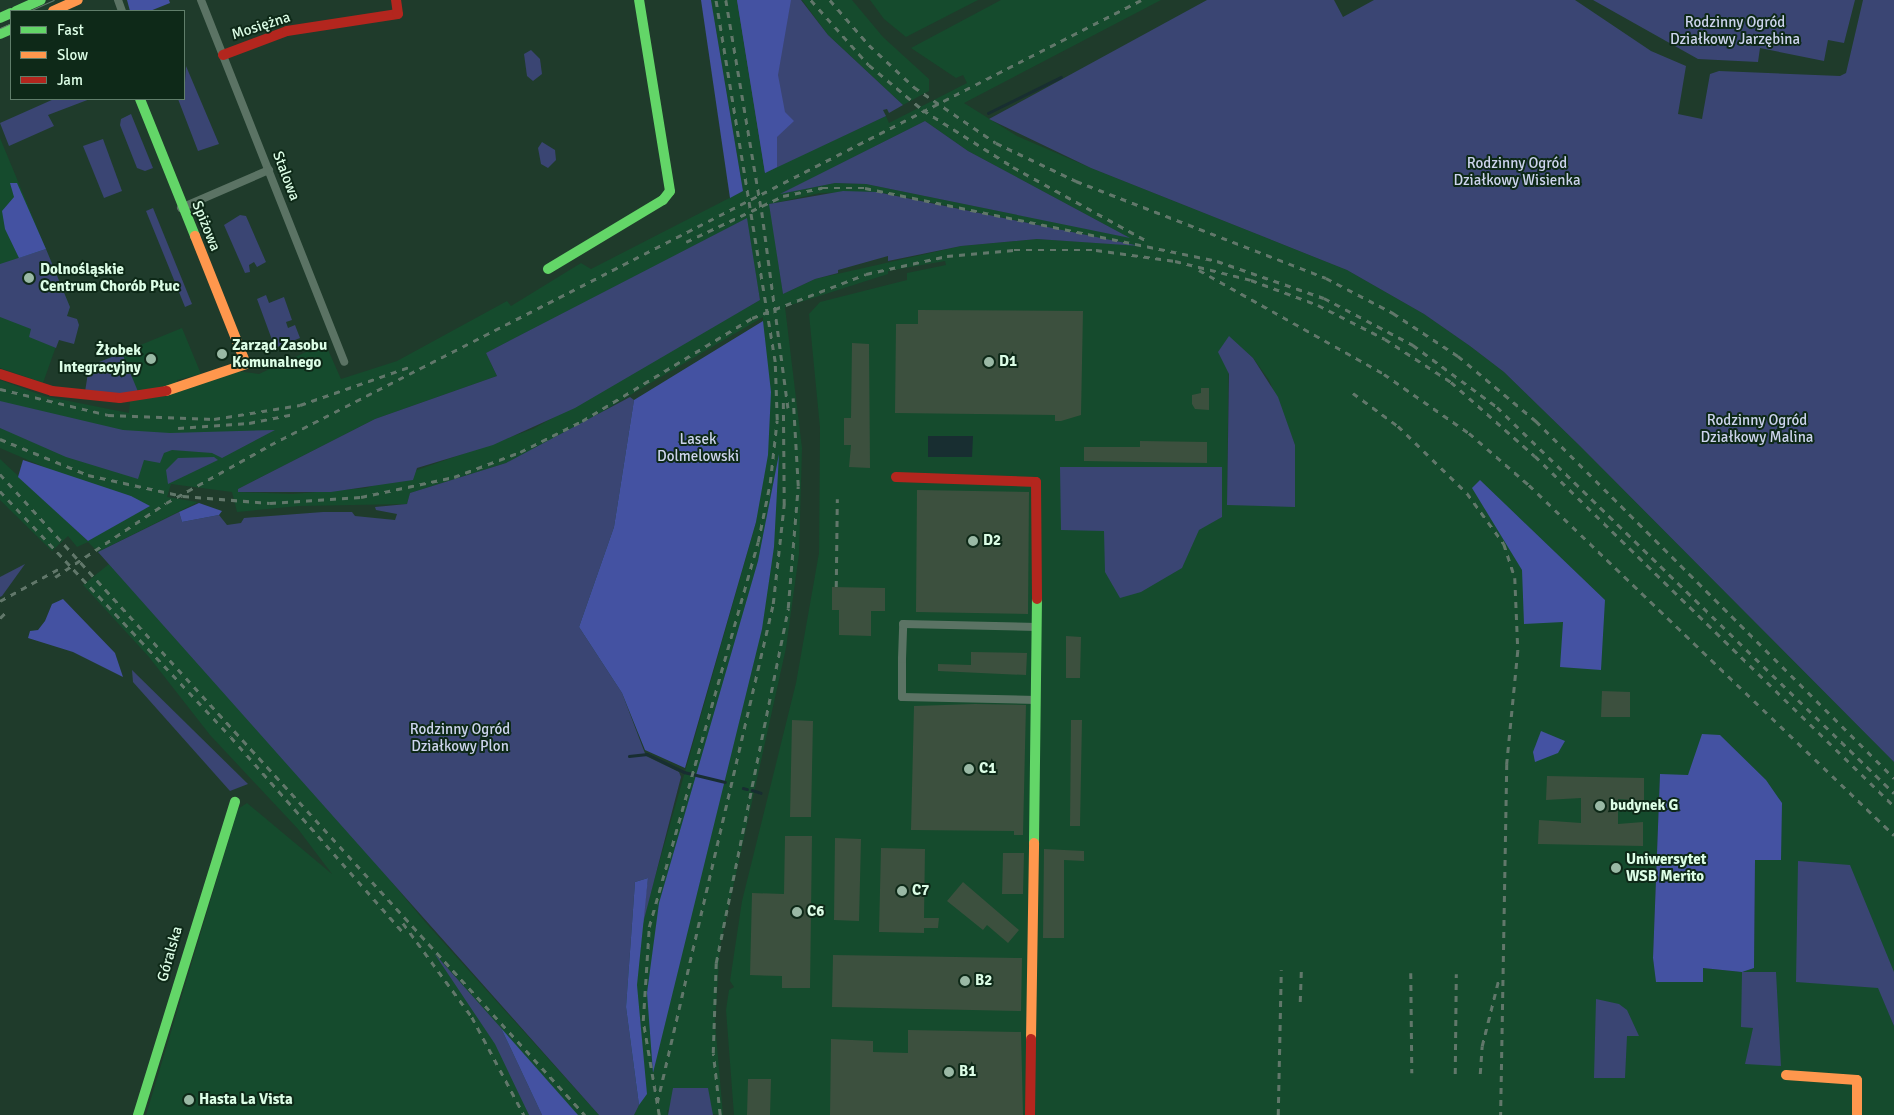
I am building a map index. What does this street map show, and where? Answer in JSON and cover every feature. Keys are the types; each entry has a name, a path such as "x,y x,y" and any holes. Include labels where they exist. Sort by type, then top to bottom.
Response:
{"street":[{"path":"18,10 41,0"},
{"path":"55,10 78,0"},
{"name":"Stalowa","path":"201,0 344,362"},
{"name":"Mosiężna","path":"223,55 286,31 398,14 396,0"},
{"path":"548,269 664,200 670,191 639,0"},
{"name":"Spiżowa","path":"0,374 52,390 120,398 160,393 246,364 181,208 174,181 140,100"},
{"path":"181,208 269,170"},
{"path":"896,477 1036,482 1040,494 1030,1115"},
{"path":"1036,700 902,697 902,659 903,624 1037,627"},
{"name":"Góralska","path":"138,1115 235,802"},
{"path":"1786,1075 1857,1080 1857,1115"}],"shaded area":[{"path":"711,0 737,0 765,172 886,116 889,123 967,83 963,75 956,78 911,48 1001,0 1161,0 964,103 1017,136 1091,168 1347,270 1424,314 1470,346 1504,372 1580,446 1894,762 1894,985 1879,988 1894,1026 1894,1115 734,1115 726,1010 729,990 734,987 730,981 742,901 796,683 819,553 820,428 809,314 820,302 907,280 907,273 946,265 945,261 888,271 888,274 785,307 802,448 799,554 786,648 720,946 715,1023 723,1115 667,1110 668,1115 634,1115 639,1105 626,1007 628,972 756,522 763,317 554,440 506,463 410,493 407,504 299,506 237,512 232,492 171,484 167,497 198,502 98,552 88,542 77,547 68,536 52,551 0,500 0,459 88,541 131,496 65,476 0,448 0,380 44,396 129,413 130,400 237,371 259,374 325,343 341,379 397,361 507,301 511,306 581,263 591,269 743,191","holes":["925,121 968,151 1128,237 866,184 835,183 783,193","877,192 1133,245 1037,239 961,246 815,279 783,294 770,204 820,193","746,219 760,300 533,429 366,488 292,494 238,492 238,489 375,419 497,376 486,353","1229,337 1253,358 1269,380 1295,445 1227,504","1660,775 1781,860 1755,860 1754,968 1742,972 1703,968 1703,982 1656,981 1653,958"]},
{"path":"802,0 852,0 883,37 929,79 929,91 903,105 828,35"},
{"path":"870,0 978,0 906,37 884,19"},
{"name":"Dolnośląskie Centrum Chorób Płuc","path":"0,138 70,307 43,383 0,368"},
{"name":"Żłobek Integracyjny","path":"182,328 201,374 177,380 177,385 139,394 89,366"},
{"path":"928,436 973,436 972,457 928,457"},
{"path":"109,564 331,810 427,924 599,1115 573,1115 499,1034 529,1115 146,1115 238,809 247,803 332,874 298,829 210,735 149,657 83,585"}],"green space":[{"path":"127,0 169,0 170,3 152,10 130,10"},
{"path":"701,0 711,0 743,191 730,198"},
{"path":"737,0 801,0 828,35 903,105 889,113 887,109 883,110 886,116 765,173"},
{"path":"737,0 791,0 778,75 785,112 794,121 777,137 777,167 765,173"},
{"name":"Rodzinny Ogród Działkowy Wisienka","path":"1207,0 1334,0 1343,17 1374,0 1575,0 1651,51 1686,66 1678,114 1702,119 1710,74 1719,71 1840,76 1846,73 1863,0 1894,0 1894,762 1580,446 1504,372 1470,346 1424,314 1347,270 1091,168 989,119"},
{"name":"Rodzinny Ogród Działkowy Jarzębina","path":"1593,0 1855,0 1844,43 1828,40 1824,61 1760,48 1758,62 1698,59"},
{"path":"531,50 540,59 542,74 533,81 527,76 524,54"},
{"path":"186,66 219,144 198,151 178,100 185,100"},
{"path":"52,100 87,100 48,115 54,126 9,146 0,123"},
{"path":"131,114 153,168 145,171 137,168 120,125 121,119"},
{"path":"925,121 968,151 1130,238 866,184 835,183 780,194"},
{"path":"103,139 122,191 104,198 83,146"},
{"path":"542,142 555,150 556,160 548,168 541,164 538,148"},
{"path":"10,183 17,183 46,249 19,258 5,229 2,211 14,197"},
{"path":"843,191 877,192 1140,246 1037,239 961,246 888,261 888,256 838,270 838,273 815,279 783,294 769,204"},
{"path":"153,208 192,304 185,307 146,211"},
{"path":"240,215 246,216 266,262 257,267 254,262 249,265 250,272 245,273 224,225"},
{"path":"747,218 760,300 575,408 493,445 417,468 413,480 331,492 238,492 238,489 375,419 497,376 486,353"},
{"path":"46,249 70,307 67,316 77,319 79,325 74,344 59,340 56,348 29,337 31,329 0,317 0,264"},
{"path":"266,295 269,303 284,297 292,320 286,322 288,328 295,325 300,338 275,348 257,299"},
{"name":"Lasek Dolmelowski","path":"763,321 771,392 768,455 756,522 685,768 645,750 622,693 579,627 614,527 634,400"},
{"path":"1229,336 1253,358 1278,397 1295,445 1295,507 1227,505 1229,374 1218,352"},
{"path":"122,353 139,394 85,392 89,366"},
{"name":"Rodzinny Ogród Działkowy Plon","path":"630,397 634,400 614,527 579,627 622,693 646,756 679,772 681,777 641,931 648,878 635,882 626,1007 639,1105 634,1115 599,1115 98,552 179,512 182,522 219,515 227,525 241,523 244,518 323,512 352,512 355,516 395,520 397,514 376,510 375,507 407,504 410,493 506,463"},
{"path":"0,401 123,430 170,433 275,430 222,458 212,453 172,450 164,453 160,463 144,460 138,479 66,457 0,428"},
{"path":"779,454 774,547 762,629 653,1073 647,993 659,903 758,561"},
{"path":"214,457 218,460 168,484 166,470 178,458"},
{"path":"23,460 131,496 150,506 88,541 18,477"},
{"path":"1060,467 1222,467 1222,517 1199,530 1182,568 1141,592 1120,598 1105,572 1104,531 1061,530"},
{"path":"1480,480 1605,600 1601,670 1560,667 1563,622 1524,624 1522,570 1472,488"},
{"path":"199,503 222,511 219,515 182,522 179,512"},
{"path":"25,564 2,596 0,597 0,577"},
{"path":"63,599 115,653 123,677 73,652 28,638 30,631 38,630 45,621 52,604"},
{"path":"132,670 248,784 230,791 133,682"},
{"path":"1541,731 1565,741 1558,753 1535,762 1533,752"},
{"path":"1702,734 1720,735 1766,780 1782,803 1781,860 1755,860 1754,968 1742,972 1703,968 1703,982 1656,982 1653,958 1660,774 1688,775"},
{"path":"1798,861 1850,865 1894,972 1894,1026 1878,988 1796,982"},
{"path":"648,878 637,985 647,1094 639,1105 626,1007 635,882"},
{"path":"434,953 501,1028 542,1115 529,1115 495,1044"},
{"path":"1742,972 1776,972 1781,1066 1745,1064 1753,1028 1741,1027"},
{"path":"1596,999 1619,1004 1627,1010 1639,1036 1627,1036 1625,1078 1594,1078"},
{"path":"501,1028 578,1115 542,1115"},
{"path":"673,1088 708,1088 713,1115 668,1115"}],"building":[{"name":"D1","path":"918,310 1083,311 1081,415 1055,421 1055,415 895,413 896,324 918,324"},
{"path":"852,343 869,344 870,468 849,467 851,445 844,445 844,418 851,418"},
{"path":"1201,388 1209,388 1209,410 1195,409 1192,404 1192,395 1201,393"},
{"path":"1140,441 1207,442 1207,463 1084,461 1084,447 1140,447"},
{"name":"D2","path":"917,490 1029,492 1028,614 916,612"},
{"path":"832,587 885,588 885,611 871,611 871,636 839,635 839,610 832,610"},
{"path":"1066,636 1081,637 1080,678 1066,678"},
{"path":"971,652 1027,653 1026,675 938,671 938,664 971,665"},
{"path":"1602,691 1630,692 1630,717 1601,717"},
{"name":"C1","path":"1026,705 1023,835 1014,835 1014,831 911,830 914,706"},
{"path":"792,720 813,721 811,817 790,817"},
{"path":"1071,720 1082,720 1080,826 1070,826"},
{"name":"budynek G","path":"1547,776 1644,778 1644,801 1618,799 1618,824 1643,822 1643,846 1538,844 1539,820 1581,823 1581,798 1546,800"},
{"name":"C6","path":"785,836 812,836 810,988 782,988 782,976 750,975 752,893 784,894"},
{"path":"835,838 861,839 859,921 834,920"},
{"name":"C7","path":"881,848 925,849 924,918 939,918 938,928 924,928 924,933 879,932"},
{"path":"1044,849 1084,851 1084,861 1064,860 1064,938 1043,938"},
{"path":"1003,853 1024,853 1023,894 1002,894"},
{"path":"963,882 1019,930 1008,943 987,925 983,930 947,901"},
{"path":"833,955 1022,958 1021,1011 832,1007"},
{"name":"B1","path":"908,1030 1021,1032 1023,1115 830,1115 831,1039 873,1041 873,1052 908,1053"},
{"path":"748,1079 771,1079 770,1115 747,1115"}],"waterway":[{"path":"988,113 1061,77"},
{"path":"629,756 647,754 684,772 725,782"},
{"path":"743,788 747,789"},
{"path":"752,790 761,793"}],"tram line":[{"path":"31,10 54,0"},
{"path":"0,28 10,23"}],"railway":[{"path":"659,1115 643,1021 649,927 758,542 770,483 777,420 775,362 716,0"},
{"path":"726,0 762,212 788,408"},
{"path":"811,0 869,65 923,110 1013,167 1149,242"},
{"path":"830,0 869,45 914,87 996,143 1076,181 1326,278 1393,313 1458,356 1536,421 1894,778"},
{"path":"55,577 166,503 270,445 1141,0"},
{"path":"686,242 783,196 822,188 865,188 1217,261 1324,298 1413,345 1497,407 1894,793"},
{"path":"0,439 88,475 183,496 270,503 361,497 454,477 520,452 582,421 752,318 866,274 947,256 1014,250 1096,250 1175,261 1251,280 1318,305 1385,339 1451,382 1535,456 1894,806"},
{"path":"1199,270 1384,374 1469,433 1529,485 1894,835"},
{"path":"0,389 108,415 214,419 300,405 409,367"},
{"path":"1353,393 1398,426 1467,493 1504,544 1515,578 1518,651 1507,764 1501,1115"},
{"path":"720,1115 713,1053 716,963 788,608 798,486 793,398"},
{"path":"657,1103 773,604 784,505 783,400"},
{"path":"178,428 249,423 294,414"},
{"path":"0,474 585,1115"},
{"path":"0,491 231,737 404,933"},
{"path":"836,587 837,499"},
{"path":"0,601 60,568"},
{"path":"0,618 7,611"},
{"path":"403,923 472,1017 524,1115"},
{"path":"1278,1115 1281,970"},
{"path":"1300,1002 1301,971"},
{"path":"1411,973 1412,1073"},
{"path":"1455,1074 1456,974"},
{"path":"1480,1074 1482,1046 1499,978"}],"traffic: fast":[{"path":"18,10 41,0"},
{"path":"548,269 663,200 670,191 639,0"},
{"path":"0,18 10,13"},
{"path":"0,34 10,29"},
{"path":"140,100 195,236"},
{"path":"1034,843 1037,599"},
{"path":"138,1115 235,802"}],"traffic: slow":[{"path":"55,10 78,0"},
{"path":"166,391 246,364 195,236"},
{"path":"1031,1039 1034,843"},
{"path":"1786,1075 1857,1080 1857,1115"}],"traffic: jam":[{"path":"223,55 287,31 398,14 396,0"},
{"path":"0,374 52,391 120,398 166,391"},
{"path":"896,477 1036,482 1037,599"},
{"path":"1030,1115 1031,1039"}],"place":[{"name":"Dolnośląskie Centrum Chorób Płuc","path":"29,278"},
{"name":"Zarząd Zasobu Komunalnego","path":"222,354"},
{"name":"Żłobek Integracyjny","path":"151,359"},
{"name":"D1","path":"989,362"},
{"name":"D2","path":"973,541"},
{"name":"C1","path":"969,769"},
{"name":"budynek G","path":"1600,806"},
{"name":"Uniwersytet WSB Merito","path":"1616,868"},
{"name":"C7","path":"902,891"},
{"name":"C6","path":"797,912"},
{"name":"B2","path":"965,981"},
{"name":"B1","path":"949,1072"},
{"name":"Hasta La Vista","path":"189,1100"}],"park label":[{"name":"Rodzinny Ogród Działkowy Malina","path":"1757,428"}]}
